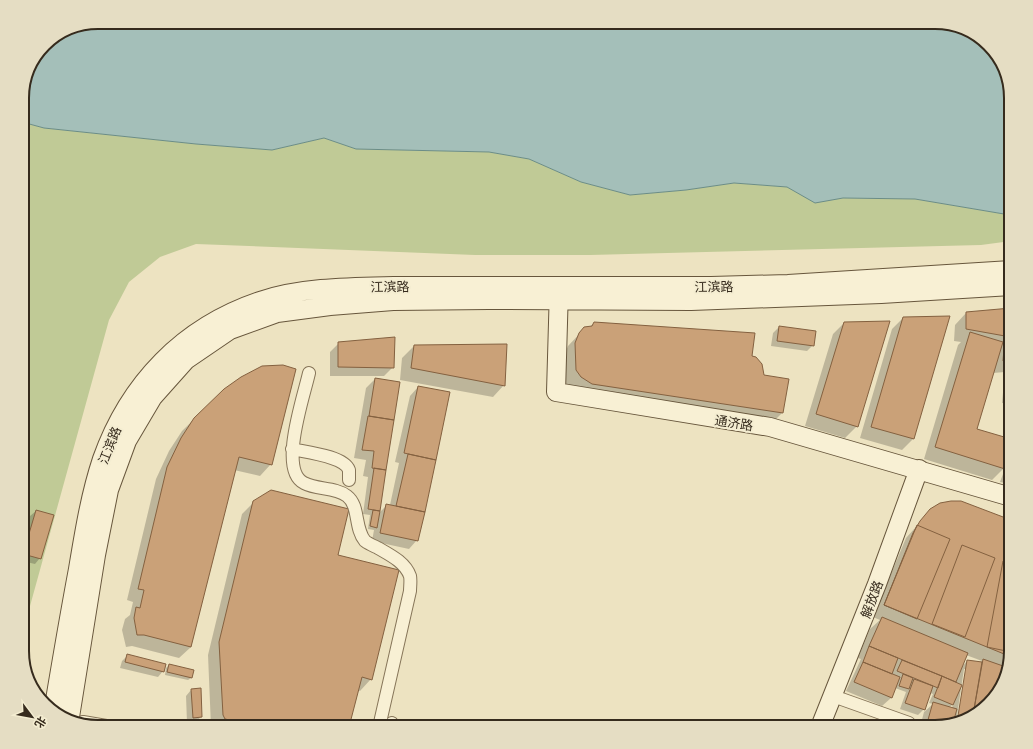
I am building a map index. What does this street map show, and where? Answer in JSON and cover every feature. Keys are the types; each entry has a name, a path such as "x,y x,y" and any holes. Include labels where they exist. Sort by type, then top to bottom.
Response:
{"main road":[{"name":"江滨路","path":"71,714 96,555 109,490 127,441 153,397 186,360 230,330 277,313 330,306 393,301 711,286 788,284 1004,270"},
{"name":"江滨路","path":"54,705 94,485 112,433 127,405 144,380 168,354 206,326 234,310 261,300 303,291 394,286 559,293 691,301 881,294 1004,286"},
{"name":"通济路","path":"559,293 556,392 770,427 1004,495"},
{"name":"解放路","path":"823,720 877,584 919,469"}],"street":[{"path":"310,373 292,444 292,465 297,478 304,483 333,490 347,496 354,506 358,528 366,542 396,559 402,564 410,576 410,591 381,720"},
{"path":"292,449 330,457 343,463 349,470 349,480"},
{"path":"833,696 898,720"}],"green space":[{"path":"29,124 44,128 196,144 272,150 324,138 356,149 489,152 529,159 581,182 630,195 686,190 734,183 787,187 815,202 843,198 915,199 1004,214 1004,242 981,245 590,255 475,255 196,244 160,257 129,282 109,320 29,610"}],"water":[{"path":"85,30 948,30 969,38 984,49 997,68 1003,85 1004,214 915,199 843,198 815,203 787,187 734,183 686,190 630,195 581,182 529,159 489,152 356,149 324,138 272,150 196,144 44,128 29,124 29,94 31,80 36,68 43,56 53,46 64,38"}],"building":[{"path":"1004,309 1004,336 966,329 966,312"},
{"path":"950,316 914,439 871,427 903,317"},
{"path":"890,321 858,427 816,414 844,322"},
{"path":"594,322 755,333 752,356 756,357 762,364 764,375 789,379 783,413 592,384 581,377 576,370 575,343 579,333 584,327 592,326"},
{"path":"779,326 816,331 814,346 777,341"},
{"path":"970,332 1003,342 977,429 1004,437 1004,469 935,447"},
{"path":"395,337 394,368 338,367 338,342"},
{"path":"507,344 505,386 411,368 414,345"},
{"path":"283,365 296,369 272,465 239,457 191,647 144,635 137,635 134,618 136,607 140,608 144,590 138,589 167,467 181,438 194,418 224,389 241,377 262,366"},
{"path":"375,378 400,382 394,420 369,416"},
{"path":"418,386 450,392 436,460 404,453"},
{"path":"368,416 394,420 386,470 372,468 374,451 362,450"},
{"path":"408,454 436,460 425,512 396,506"},
{"path":"374,468 386,470 380,511 368,509"},
{"path":"271,490 349,509 338,555 399,570 372,680 362,677 351,720 229,720 225,719 223,715 219,642 253,501"},
{"path":"961,501 1004,517 1004,654 884,605 913,533 920,521 930,509 940,503"},
{"path":"386,504 425,512 418,541 380,533"},
{"path":"36,510 54,515 41,559 29,556 29,534"},
{"path":"373,510 380,511 377,528 370,526"},
{"path":"917,525 950,539 917,619 884,605"},
{"path":"962,545 995,558 965,637 932,624"},
{"path":"1003,561 1004,651 987,647"},
{"path":"882,617 968,653 956,682 869,646"},
{"path":"869,646 898,658 892,674 863,662"},
{"path":"127,654 166,664 164,672 125,662"},
{"path":"983,659 1002,666 997,681 990,693 974,708"},
{"path":"902,660 942,676 938,688 897,671"},
{"path":"967,660 982,662 974,708 958,716"},
{"path":"863,662 900,677 892,698 854,682"},
{"path":"169,664 194,670 192,678 167,672"},
{"path":"903,674 913,678 909,689 899,686"},
{"path":"942,676 962,685 953,705 934,697"},
{"path":"914,679 933,686 925,710 905,703"},
{"path":"201,688 202,717 193,718 191,689"},
{"path":"933,702 957,709 955,717 948,719 928,720"}]}
